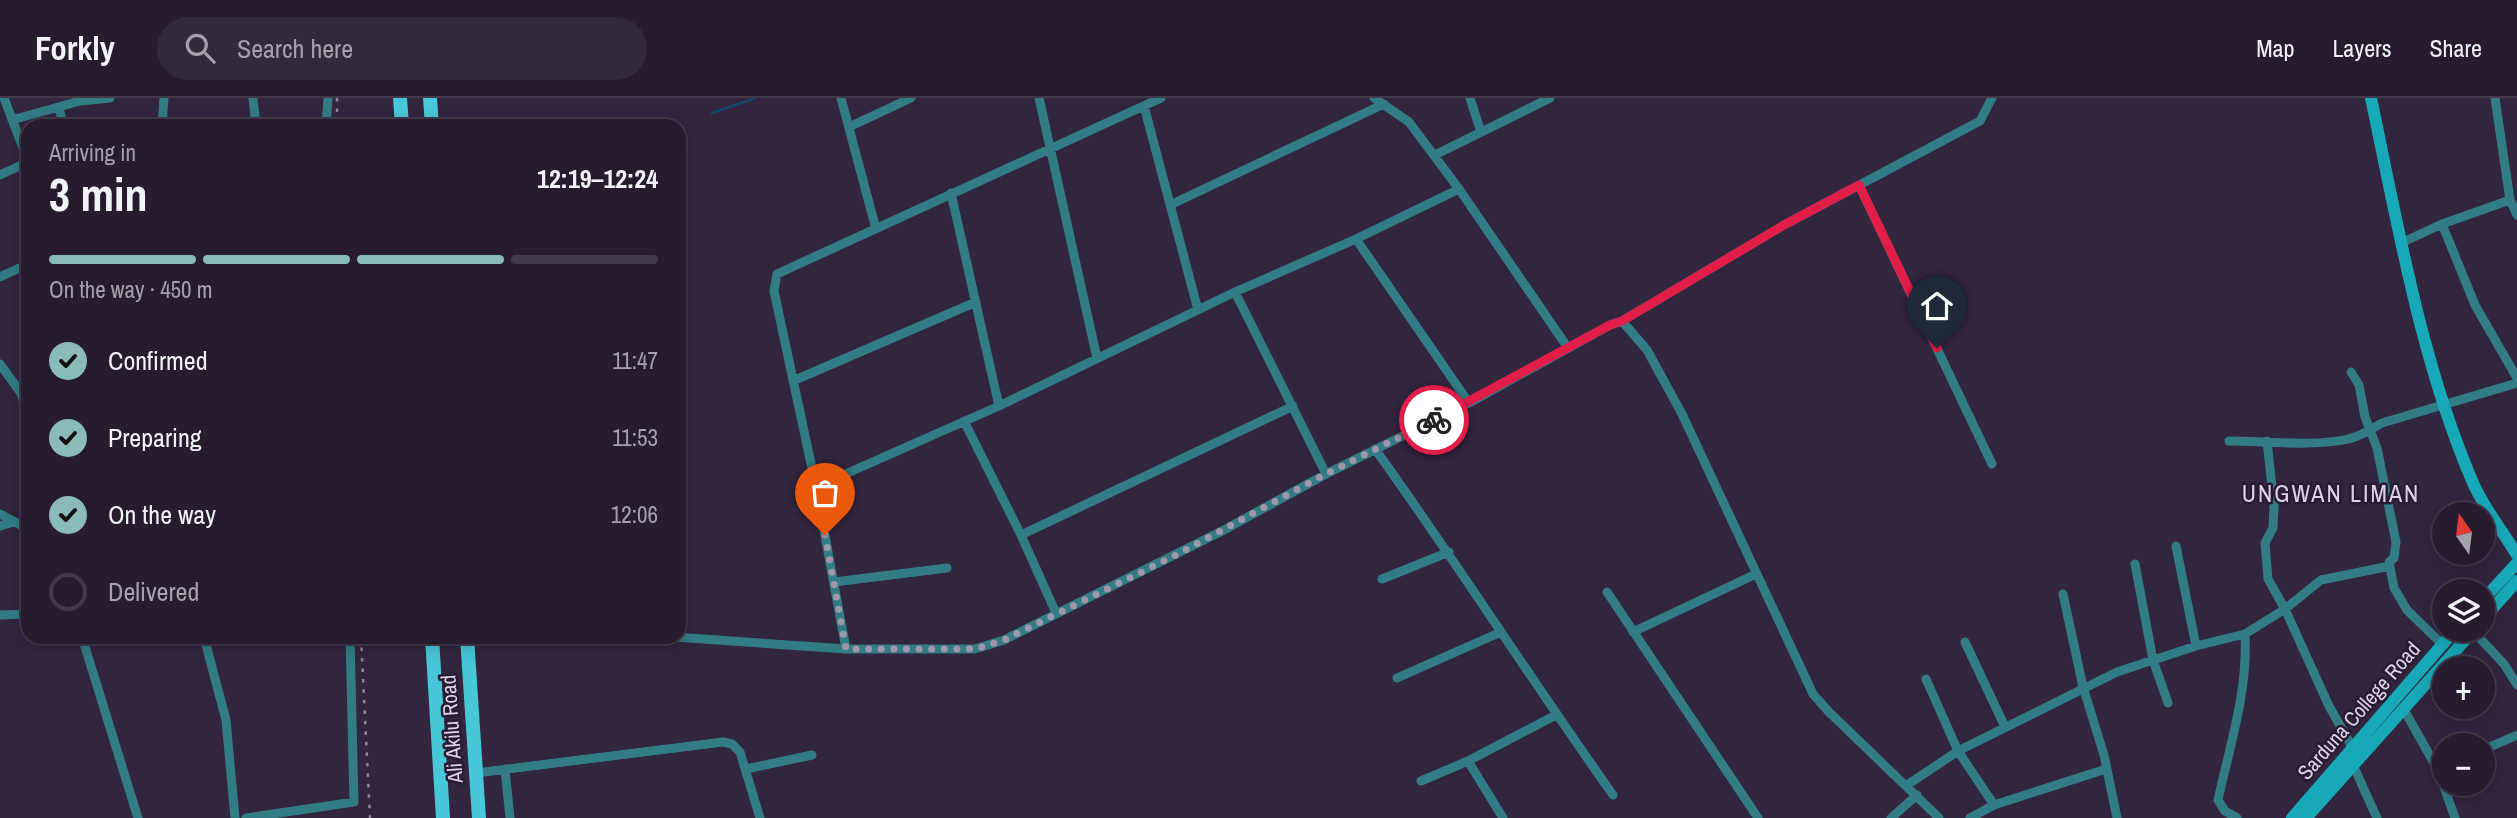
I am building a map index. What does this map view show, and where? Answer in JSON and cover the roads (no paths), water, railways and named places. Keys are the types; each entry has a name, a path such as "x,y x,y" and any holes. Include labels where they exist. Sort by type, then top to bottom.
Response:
{"main road":[{"path":"400,98 402,119"},
{"path":"430,98 432,119"},
{"name":"Ali Akilu Road","path":"432,644 443,818"},
{"name":"Ali Akilu Road","path":"467,644 479,818"}],"street":[{"path":"4,98 21,144"},
{"path":"12,120 80,101 110,98"},
{"path":"162,119 164,98"},
{"path":"253,98 255,119"},
{"path":"326,119 328,98"},
{"path":"841,98 876,229"},
{"path":"849,127 911,98"},
{"path":"1039,98 1097,358"},
{"path":"846,649 795,380 774,291 777,274 1161,98"},
{"path":"1374,98 1409,122 1435,155 1568,348"},
{"path":"1470,98 1481,132"},
{"path":"1435,155 1550,98"},
{"path":"686,638 846,649 975,649 1004,640 1174,556 1622,321 1784,225 1980,121 1992,98"},
{"path":"2371,98 2401,243 2443,405 2474,485 2517,555"},
{"path":"2495,98 2510,200 2517,215"},
{"path":"1170,205 1384,104"},
{"path":"1144,106 1198,310"},
{"path":"59,109 62,119"},
{"path":"0,175 21,165"},
{"path":"1859,185 1992,464"},
{"path":"816,487 999,406 1459,189"},
{"path":"951,193 999,406"},
{"path":"2401,243 2442,224 2510,200"},
{"path":"2442,224 2475,305 2517,378"},
{"path":"1356,239 1469,403"},
{"path":"0,277 21,267"},
{"path":"1236,292 1326,474"},
{"path":"795,380 976,302"},
{"path":"1622,321 1647,350 1682,414 1813,694 1939,818"},
{"path":"0,364 21,393"},
{"path":"2351,372 2359,386 2377,449 2396,542 2396,551 2389,562 2394,588 2407,610 2442,644"},
{"path":"2229,441 2347,440 2370,432 2382,423 2517,383"},
{"path":"1021,535 1293,406"},
{"path":"964,421 1021,535 1056,613"},
{"path":"2267,441 2274,506 2273,528 2265,543 2268,579 2329,706 2352,747"},
{"path":"1375,449 1449,552 1556,715 1613,795"},
{"path":"0,514 21,526"},
{"path":"0,526 14,522"},
{"path":"2176,546 2196,646"},
{"path":"1382,579 1449,552"},
{"path":"2495,587 2517,563"},
{"path":"2135,564 2153,660 2168,703"},
{"path":"1907,785 1958,751 2083,687 2153,660 2245,634 2285,610 2321,580 2390,566"},
{"path":"834,582 947,568"},
{"path":"1633,632 1756,574"},
{"path":"2495,606 2517,581"},
{"path":"1607,592 1758,818"},
{"path":"2063,594 2083,687 2117,818"},
{"path":"0,615 21,614"},
{"path":"1397,678 1501,632"},
{"path":"2238,818 2225,811 2218,800 2240,706 2246,662 2245,634"},
{"path":"1965,642 2006,727"},
{"name":"Sarduna College Road","path":"2292,818 2307,814 2462,642"},
{"path":"2484,642 2504,664 2517,685"},
{"path":"84,644 138,818"},
{"path":"206,644 226,720 236,818"},
{"path":"246,818 354,803 350,644"},
{"name":"Sarduna College Road","path":"2307,814 2352,747 2442,644"},
{"path":"1926,680 1958,751 1994,805"},
{"path":"2403,708 2432,755"},
{"path":"1421,781 1468,761 1556,715"},
{"path":"2495,745 2517,735"},
{"path":"476,773 723,741 733,744 740,752 760,818"},
{"path":"746,769 812,755"},
{"path":"1468,761 1503,818"},
{"path":"2353,765 2377,818"},
{"path":"505,769 510,818"},
{"path":"1970,818 1994,805 2106,769"},
{"path":"1891,818 1917,795"},
{"path":"2449,796 2455,818"}],"waterway":[{"path":"712,113 755,98"}],"railway":[{"path":"337,98 337,119"},
{"path":"361,644 370,818"}],"district":[{"name":"UNGWAN LIMAN","path":"2331,494"}]}
